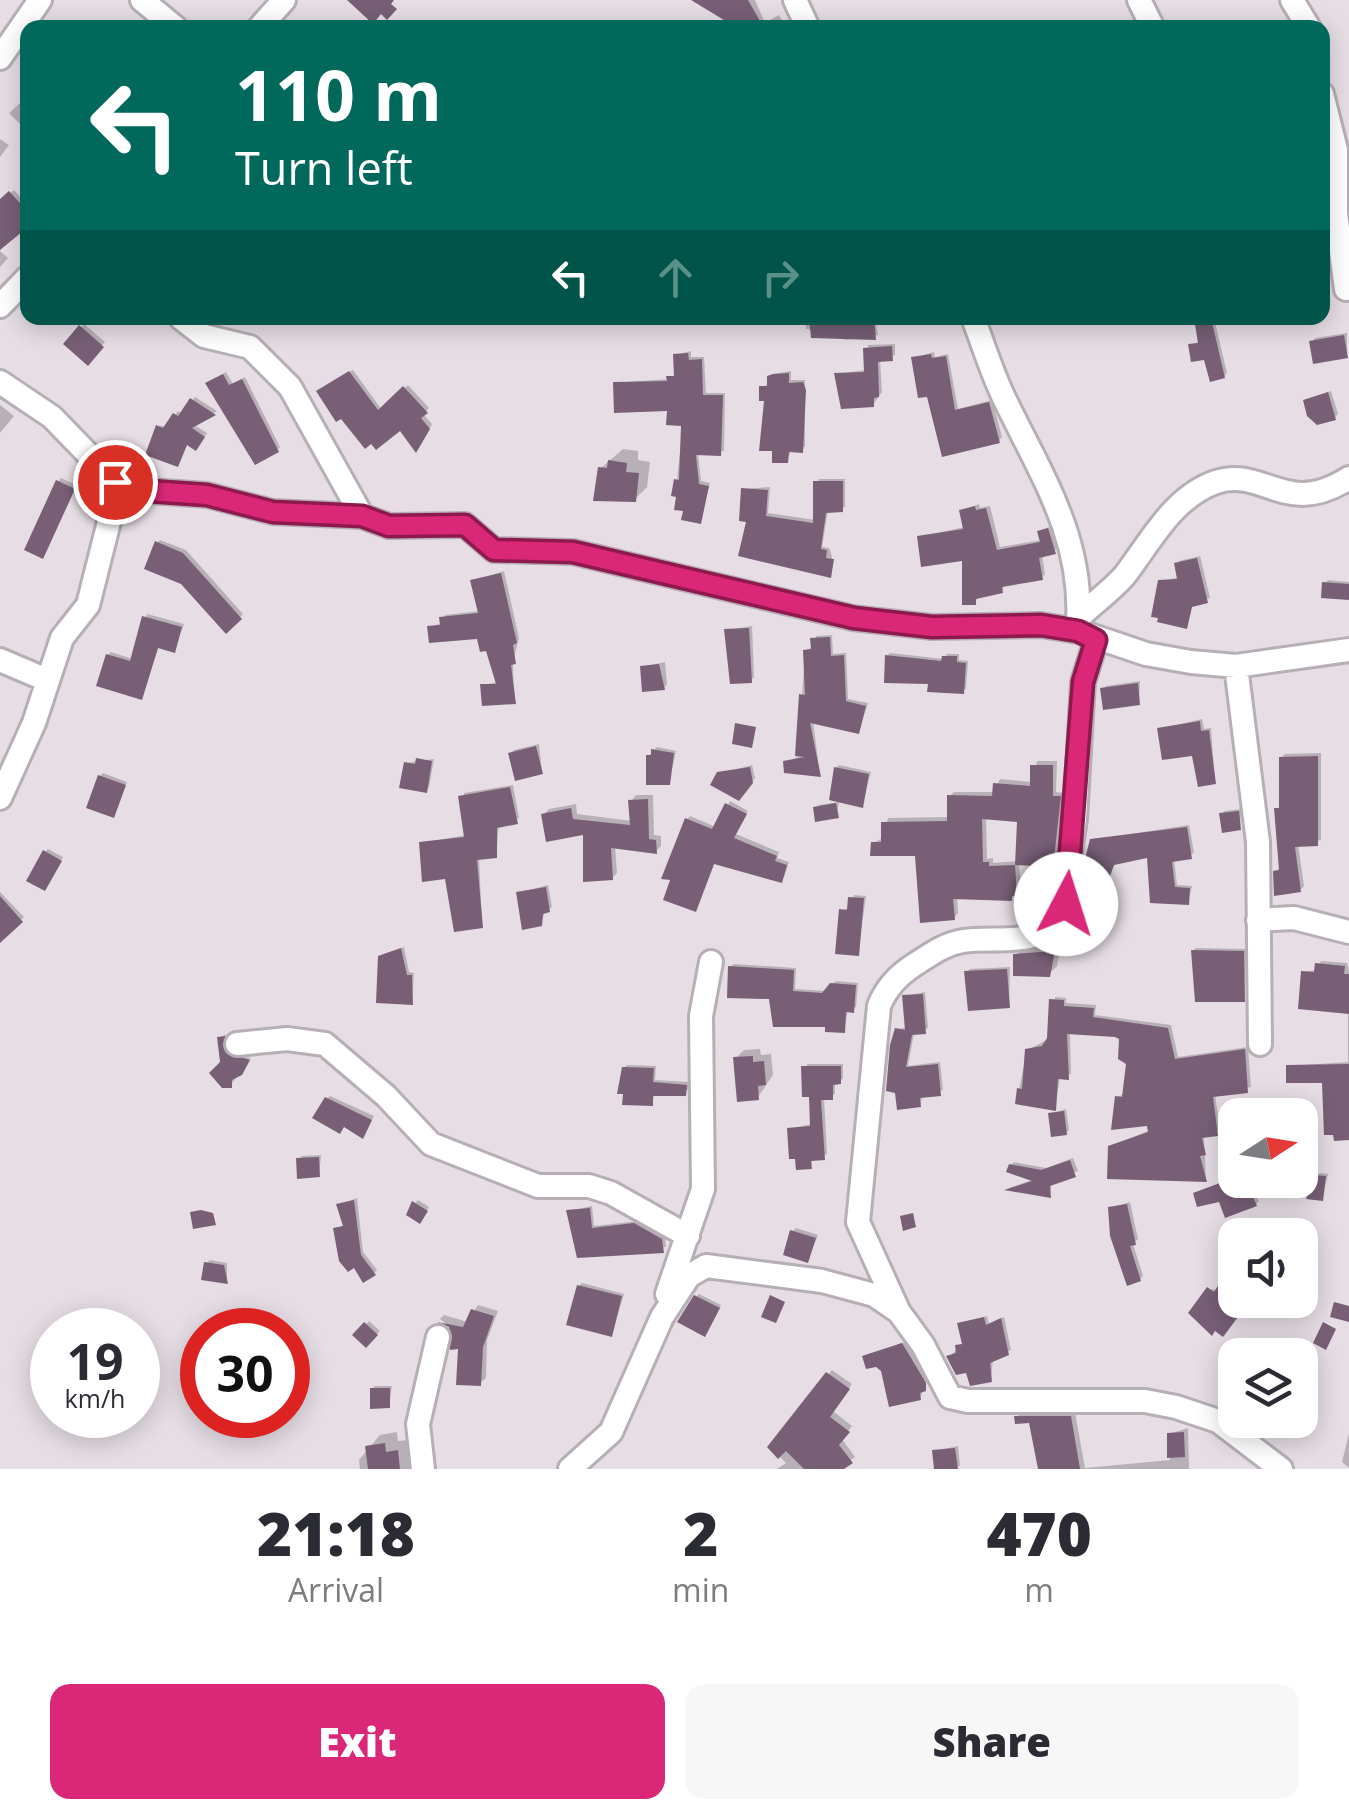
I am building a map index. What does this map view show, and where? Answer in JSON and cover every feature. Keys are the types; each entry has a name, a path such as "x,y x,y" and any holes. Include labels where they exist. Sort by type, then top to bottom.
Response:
{"street":[{"path":"142,0 166,20"},
{"path":"266,20 284,0"},
{"path":"0,58 20,29"},
{"path":"1330,126 1336,150 1336,214 1347,290"},
{"path":"0,306 20,285"},
{"path":"190,325 204,336 250,347 290,387 362,516"},
{"path":"976,325 1004,400 1060,509 1073,552 1084,629 1083,682 1066,904 1052,928 1028,938 963,941 940,948 884,990 879,1006 858,1222 899,1312 923,1345 950,1397 968,1401 1145,1400 1218,1421 1280,1469"},
{"path":"0,382 52,416 115,482 149,491 207,495 262,510 362,516 389,526 465,525 494,550 573,552 854,618 932,627 1041,625 1084,629 1146,654 1236,666 1349,650"},
{"path":"1084,629 1148,539 1194,491 1221,480 1235,480 1300,497 1317,495 1349,478"},
{"path":"0,798 34,723 62,638 88,604 116,498 115,482"},
{"path":"0,660 47,680"},
{"path":"1236,666 1258,842 1260,1044"},
{"path":"1258,920 1294,918 1349,932"},
{"path":"570,1469 611,1432 654,1331 703,1189 701,1016 712,962"},
{"path":"237,1044 286,1039 324,1044 386,1096 431,1144 538,1186 589,1186 611,1193 688,1236"},
{"path":"654,1331 689,1276 716,1264 861,1290 899,1312"},
{"path":"423,1469 418,1424 438,1337"}],"building":[{"path":"347,0 394,0 391,4 397,9 387,20 381,14 376,20 369,20"},
{"path":"691,0 748,0 759,20 724,20"},
{"path":"9,191 20,203 20,234 0,250 0,199"},
{"path":"79,325 104,347 88,366 63,344"},
{"path":"810,325 875,325 876,340 811,338"},
{"path":"1195,325 1213,325 1225,378 1210,382 1204,360 1191,362 1188,344 1198,343"},
{"path":"1344,335 1348,358 1313,364 1309,341"},
{"path":"892,346 893,361 878,362 879,397 874,398 874,407 841,409 834,373 864,372 863,348"},
{"path":"688,353 689,360 702,359 703,395 723,395 721,456 696,455 699,484 709,486 701,524 681,520 683,511 674,510 676,497 671,496 674,479 679,480 681,426 666,425 667,411 614,413 613,382 667,381 666,376 674,376 673,354"},
{"path":"931,354 932,358 946,356 955,410 989,402 1000,443 942,457 927,397 918,398 911,357"},
{"path":"349,371 378,410 403,386 428,413 421,418 430,429 416,453 400,431 376,450 371,444 365,449 341,419 336,422 316,391"},
{"path":"789,373 789,383 803,382 806,390 803,453 789,452 788,463 772,463 772,451 759,451 764,401 759,401 759,386 767,386 767,376"},
{"path":"223,374 229,385 242,379 279,452 255,465 205,383"},
{"path":"1328,392 1336,420 1317,425 1307,416 1303,400"},
{"path":"190,398 216,415 192,428 205,437 196,451 187,445 178,467 145,455 156,425 163,428 173,413 178,416"},
{"path":"608,460 627,463 626,472 639,473 636,502 593,501 598,467 607,468"},
{"path":"56,480 75,489 43,559 24,550"},
{"path":"813,481 843,481 843,512 826,513 821,549 827,550 826,558 834,559 831,578 738,556 746,522 739,521 741,488 768,490 766,516 813,523"},
{"path":"975,506 976,510 986,508 997,550 1040,542 1037,531 1048,528 1056,554 1039,558 1043,580 1002,587 1003,593 976,599 976,605 962,605 962,561 921,567 917,536 963,529 959,510"},
{"path":"155,541 183,553 242,619 226,634 181,584 144,569"},
{"path":"1197,558 1208,603 1192,607 1187,629 1157,622 1158,618 1151,617 1158,580 1177,579 1174,563"},
{"path":"501,573 517,643 513,645 516,664 511,665 516,704 482,706 480,684 496,684 486,651 480,652 477,639 429,643 427,626 440,625 439,617 478,613 470,580"},
{"path":"1322,582 1349,584 1349,600 1321,598"},
{"path":"142,616 182,627 175,653 158,648 142,700 96,686 106,654 130,661"},
{"path":"749,628 752,683 730,684 724,629"},
{"path":"830,637 831,656 844,655 846,701 866,706 859,734 810,723 821,777 784,773 783,761 805,757 795,756 799,694 805,695 803,650 811,649 810,638"},
{"path":"885,655 941,661 942,656 957,656 957,662 966,663 964,694 927,692 928,684 884,683"},
{"path":"659,664 665,690 642,692 640,666"},
{"path":"1138,683 1140,705 1103,710 1100,688"},
{"path":"1200,721 1201,731 1209,730 1216,784 1198,787 1192,756 1162,760 1157,728"},
{"path":"735,723 756,727 752,748 732,744"},
{"path":"536,746 543,774 515,781 508,753"},
{"path":"651,749 674,753 670,785 646,785 646,755 651,755"},
{"path":"1318,756 1318,846 1295,847 1301,892 1274,896 1273,871 1279,870 1274,808 1279,808 1279,757"},
{"path":"416,758 432,761 427,793 399,788 404,762 415,764"},
{"path":"1030,765 1053,765 1053,796 1061,796 1053,867 1015,865 1017,896 1012,896 1012,901 953,899 955,920 920,923 915,856 870,856 871,842 881,842 881,822 947,821 947,795 992,796 993,783 1030,786","holes":["982,819 1017,822 1015,865 989,866 989,862 983,862"]},
{"path":"750,767 753,783 739,801 710,785 717,772"},
{"path":"834,767 869,774 863,808 829,800"},
{"path":"98,775 126,785 114,818 86,808"},
{"path":"510,787 518,824 497,828 497,858 477,860 483,928 454,932 445,879 422,882 419,842 464,837 458,796"},
{"path":"648,799 649,839 656,840 657,854 611,848 613,880 583,882 583,835 546,842 541,814 571,808 573,819 630,825 628,800"},
{"path":"725,803 747,814 734,838 777,856 775,861 787,865 782,883 714,864 696,912 663,900 670,880 661,879 685,818 712,829"},
{"path":"836,803 839,818 815,822 813,807"},
{"path":"1239,811 1241,830 1222,833 1219,813"},
{"path":"1187,827 1192,859 1172,862 1175,887 1190,888 1189,905 1150,903 1147,858 1114,865 1109,879 1094,879 1094,872 1082,871 1090,839"},
{"path":"43,850 62,861 45,891 26,881"},
{"path":"546,887 550,912 543,914 542,926 522,930 516,892"},
{"path":"0,896 23,922 0,943"},
{"path":"848,897 864,898 859,956 835,954 839,909 847,910"},
{"path":"401,948 407,975 412,975 413,1005 376,1003 378,956"},
{"path":"1191,950 1244,951 1245,1002 1195,1002"},
{"path":"1055,951 1050,977 1013,976 1013,954"},
{"path":"1315,963 1345,966 1344,974 1349,974 1349,1014 1298,1009 1301,971 1314,972"},
{"path":"728,966 794,970 793,991 822,993 830,983 856,985 854,1013 846,1012 845,1033 825,1032 825,1027 773,1027 769,999 727,998"},
{"path":"1007,969 1010,1008 968,1011 964,971"},
{"path":"923,994 926,1034 912,1035 906,1067 938,1064 941,1096 920,1098 921,1107 897,1110 895,1093 886,1091 890,1045 895,1028 905,1030 902,995"},
{"path":"1049,999 1064,1000 1064,1006 1094,1008 1093,1017 1168,1028 1175,1059 1245,1049 1248,1093 1213,1097 1218,1136 1202,1138 1206,1155 1200,1156 1207,1182 1107,1179 1108,1146 1148,1132 1147,1126 1111,1130 1115,1096 1122,1097 1126,1064 1118,1059 1119,1039 1115,1037 1067,1034 1069,1080 1058,1079 1056,1111 1015,1104 1017,1088 1022,1089 1025,1049 1042,1046 1047,1038"},
{"path":"225,1036 226,1053 250,1060 242,1075 232,1080 232,1088 222,1088 209,1073 220,1062 217,1037"},
{"path":"753,1056 753,1062 764,1061 766,1085 758,1086 759,1100 737,1102 733,1057"},
{"path":"1349,1064 1349,1140 1334,1141 1333,1135 1324,1135 1322,1083 1286,1083 1286,1065"},
{"path":"801,1066 841,1066 841,1084 833,1085 833,1100 821,1100 825,1160 811,1161 812,1169 796,1170 795,1159 789,1159 787,1128 810,1126 809,1097 802,1097"},
{"path":"622,1067 654,1068 653,1082 687,1085 686,1096 653,1096 653,1106 622,1105 623,1094 617,1094"},
{"path":"325,1097 372,1120 363,1139 344,1127 340,1134 312,1118"},
{"path":"1064,1111 1067,1135 1051,1137 1048,1113"},
{"path":"319,1157 320,1177 297,1179 296,1158"},
{"path":"1070,1160 1076,1177 1050,1186 1051,1198 1004,1190 1032,1181 1006,1172 1009,1164 1041,1170"},
{"path":"1318,1175 1326,1176 1323,1201 1306,1199 1318,1198"},
{"path":"1218,1184 1218,1198 1254,1198 1257,1206 1225,1218 1219,1202 1197,1207 1193,1193"},
{"path":"354,1200 361,1255 376,1275 363,1283 354,1268 348,1272 339,1261 333,1228 343,1226 336,1204"},
{"path":"412,1201 428,1211 420,1224 406,1215"},
{"path":"1127,1204 1136,1245 1130,1246 1141,1281 1127,1286 1110,1236 1108,1207"},
{"path":"590,1208 592,1228 634,1223 662,1239 664,1253 577,1258 566,1210"},
{"path":"190,1212 213,1213 216,1225 193,1229"},
{"path":"913,1213 916,1227 903,1231 900,1216"},
{"path":"790,1230 816,1238 808,1263 783,1255"},
{"path":"204,1262 224,1265 228,1284 201,1280"},
{"path":"577,1285 622,1296 612,1337 566,1325"},
{"path":"1218,1286 1218,1318 1237,1318 1223,1337 1215,1331 1212,1336 1188,1313 1207,1287 1214,1292"},
{"path":"694,1295 720,1308 705,1337 677,1322"},
{"path":"770,1295 785,1302 776,1323 761,1317"},
{"path":"1334,1302 1349,1306 1349,1322 1330,1317"},
{"path":"471,1309 494,1316 483,1347 481,1386 456,1385 458,1349 450,1350 449,1327 437,1322 463,1327"},
{"path":"984,1317 986,1325 1001,1318 1009,1355 990,1363 992,1382 970,1386 966,1373 956,1375 946,1356 956,1353 955,1345 962,1344 957,1323"},
{"path":"364,1322 378,1335 366,1348 352,1335"},
{"path":"1323,1322 1336,1329 1326,1350 1318,1346 1315,1338"},
{"path":"902,1343 926,1383 926,1391 920,1393 921,1400 889,1407 881,1371 876,1367 866,1369 862,1356"},
{"path":"826,1372 850,1389 830,1417 850,1432 839,1445 853,1463 844,1469 804,1469 786,1451 778,1459 767,1447"},
{"path":"370,1388 390,1388 390,1408 370,1409"},
{"path":"1014,1416 1071,1416 1080,1469 1038,1469 1029,1423 1015,1424"},
{"path":"1184,1432 1185,1457 1167,1458 1167,1433"},
{"path":"385,1443 386,1452 398,1450 400,1469 368,1469 365,1446"},
{"path":"955,1448 958,1469 934,1469 932,1450"}],"route":[{"path":"115,482 149,491 207,495 273,512 362,516 389,526 465,525 475,529 494,550 554,548 854,618 932,627 1041,625 1078,631 1096,640 1083,682 1079,776 1066,904"}]}
